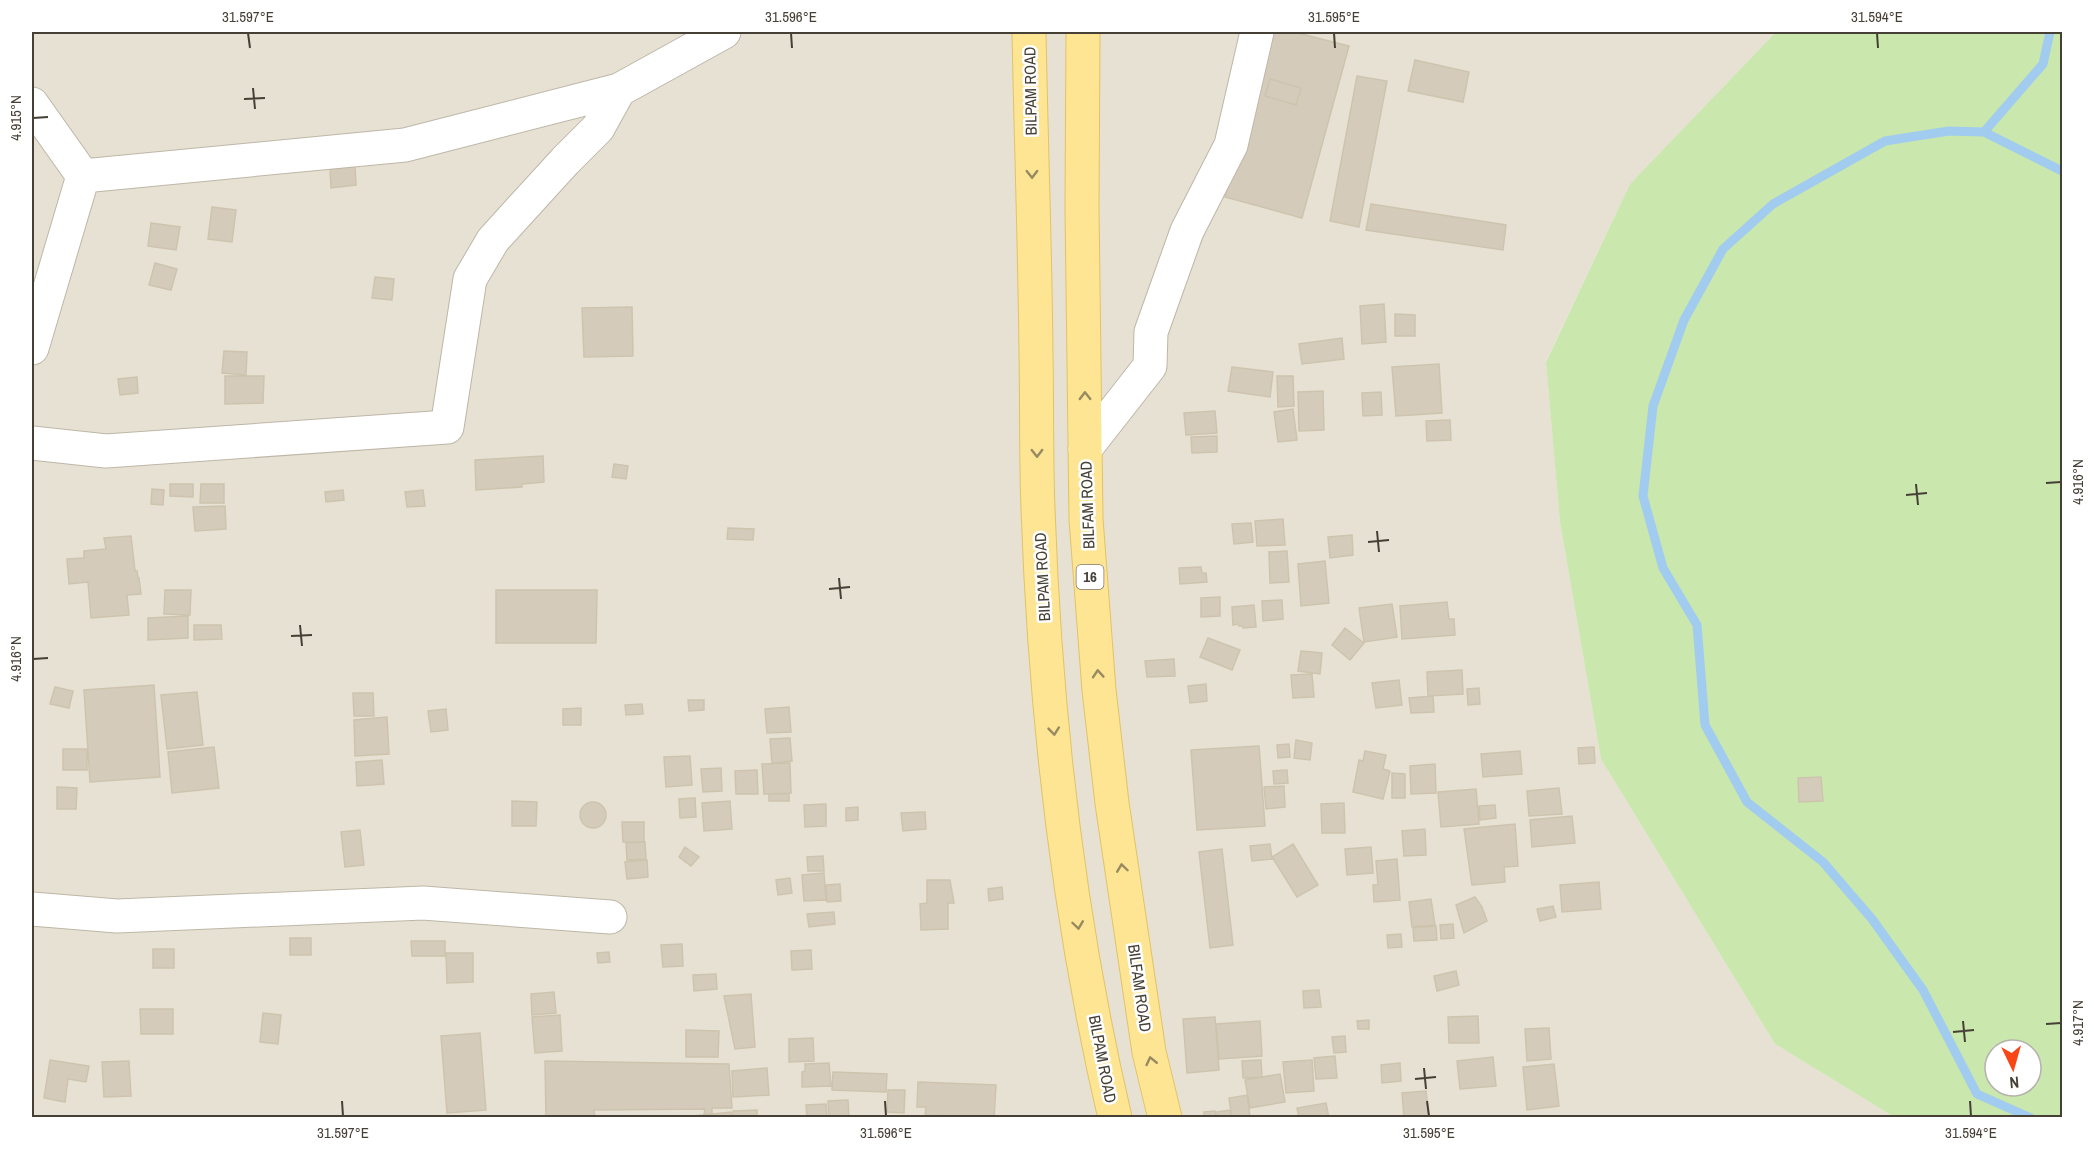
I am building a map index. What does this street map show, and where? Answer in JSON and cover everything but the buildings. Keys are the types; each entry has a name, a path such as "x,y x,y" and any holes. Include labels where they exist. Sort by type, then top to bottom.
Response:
{"main road":[{"name":"BILPAM ROAD","path":"1029,32 1038,508 1048,686 1082,954 1115,1118"},
{"name":"BILFAM ROAD","path":"1083,32 1082,208 1086,519 1099,690 1113,803 1149,1052 1165,1118"}],"street":[{"path":"83,176 405,145 619,90 724,32"},
{"path":"1085,449 1150,366 1150,332 1187,231 1231,145 1257,32"},
{"path":"32,443 106,451 447,427 470,279 493,240 598,128 619,90"},
{"path":"32,104 83,176"},
{"path":"32,348 83,176"},
{"path":"32,909 117,916 423,903 610,917"}],"shaded area":[{"path":"32,32 1776,32 1630,184 1546,361 1560,522 1601,759 1775,1044 1894,1117 32,1117"}],"green space":[{"path":"1776,32 2062,32 2062,1117 1894,1117 1775,1044 1601,759 1560,522 1546,362 1630,184"}],"waterway":[{"path":"1984,132 2043,64 2050,32"},
{"path":"2031,1118 1977,1094 1923,990 1872,919 1823,862 1747,802 1705,725 1697,625 1663,568 1643,496 1653,406 1684,320 1723,249 1773,204 1885,141 1949,131 1984,132 2062,171"}]}
